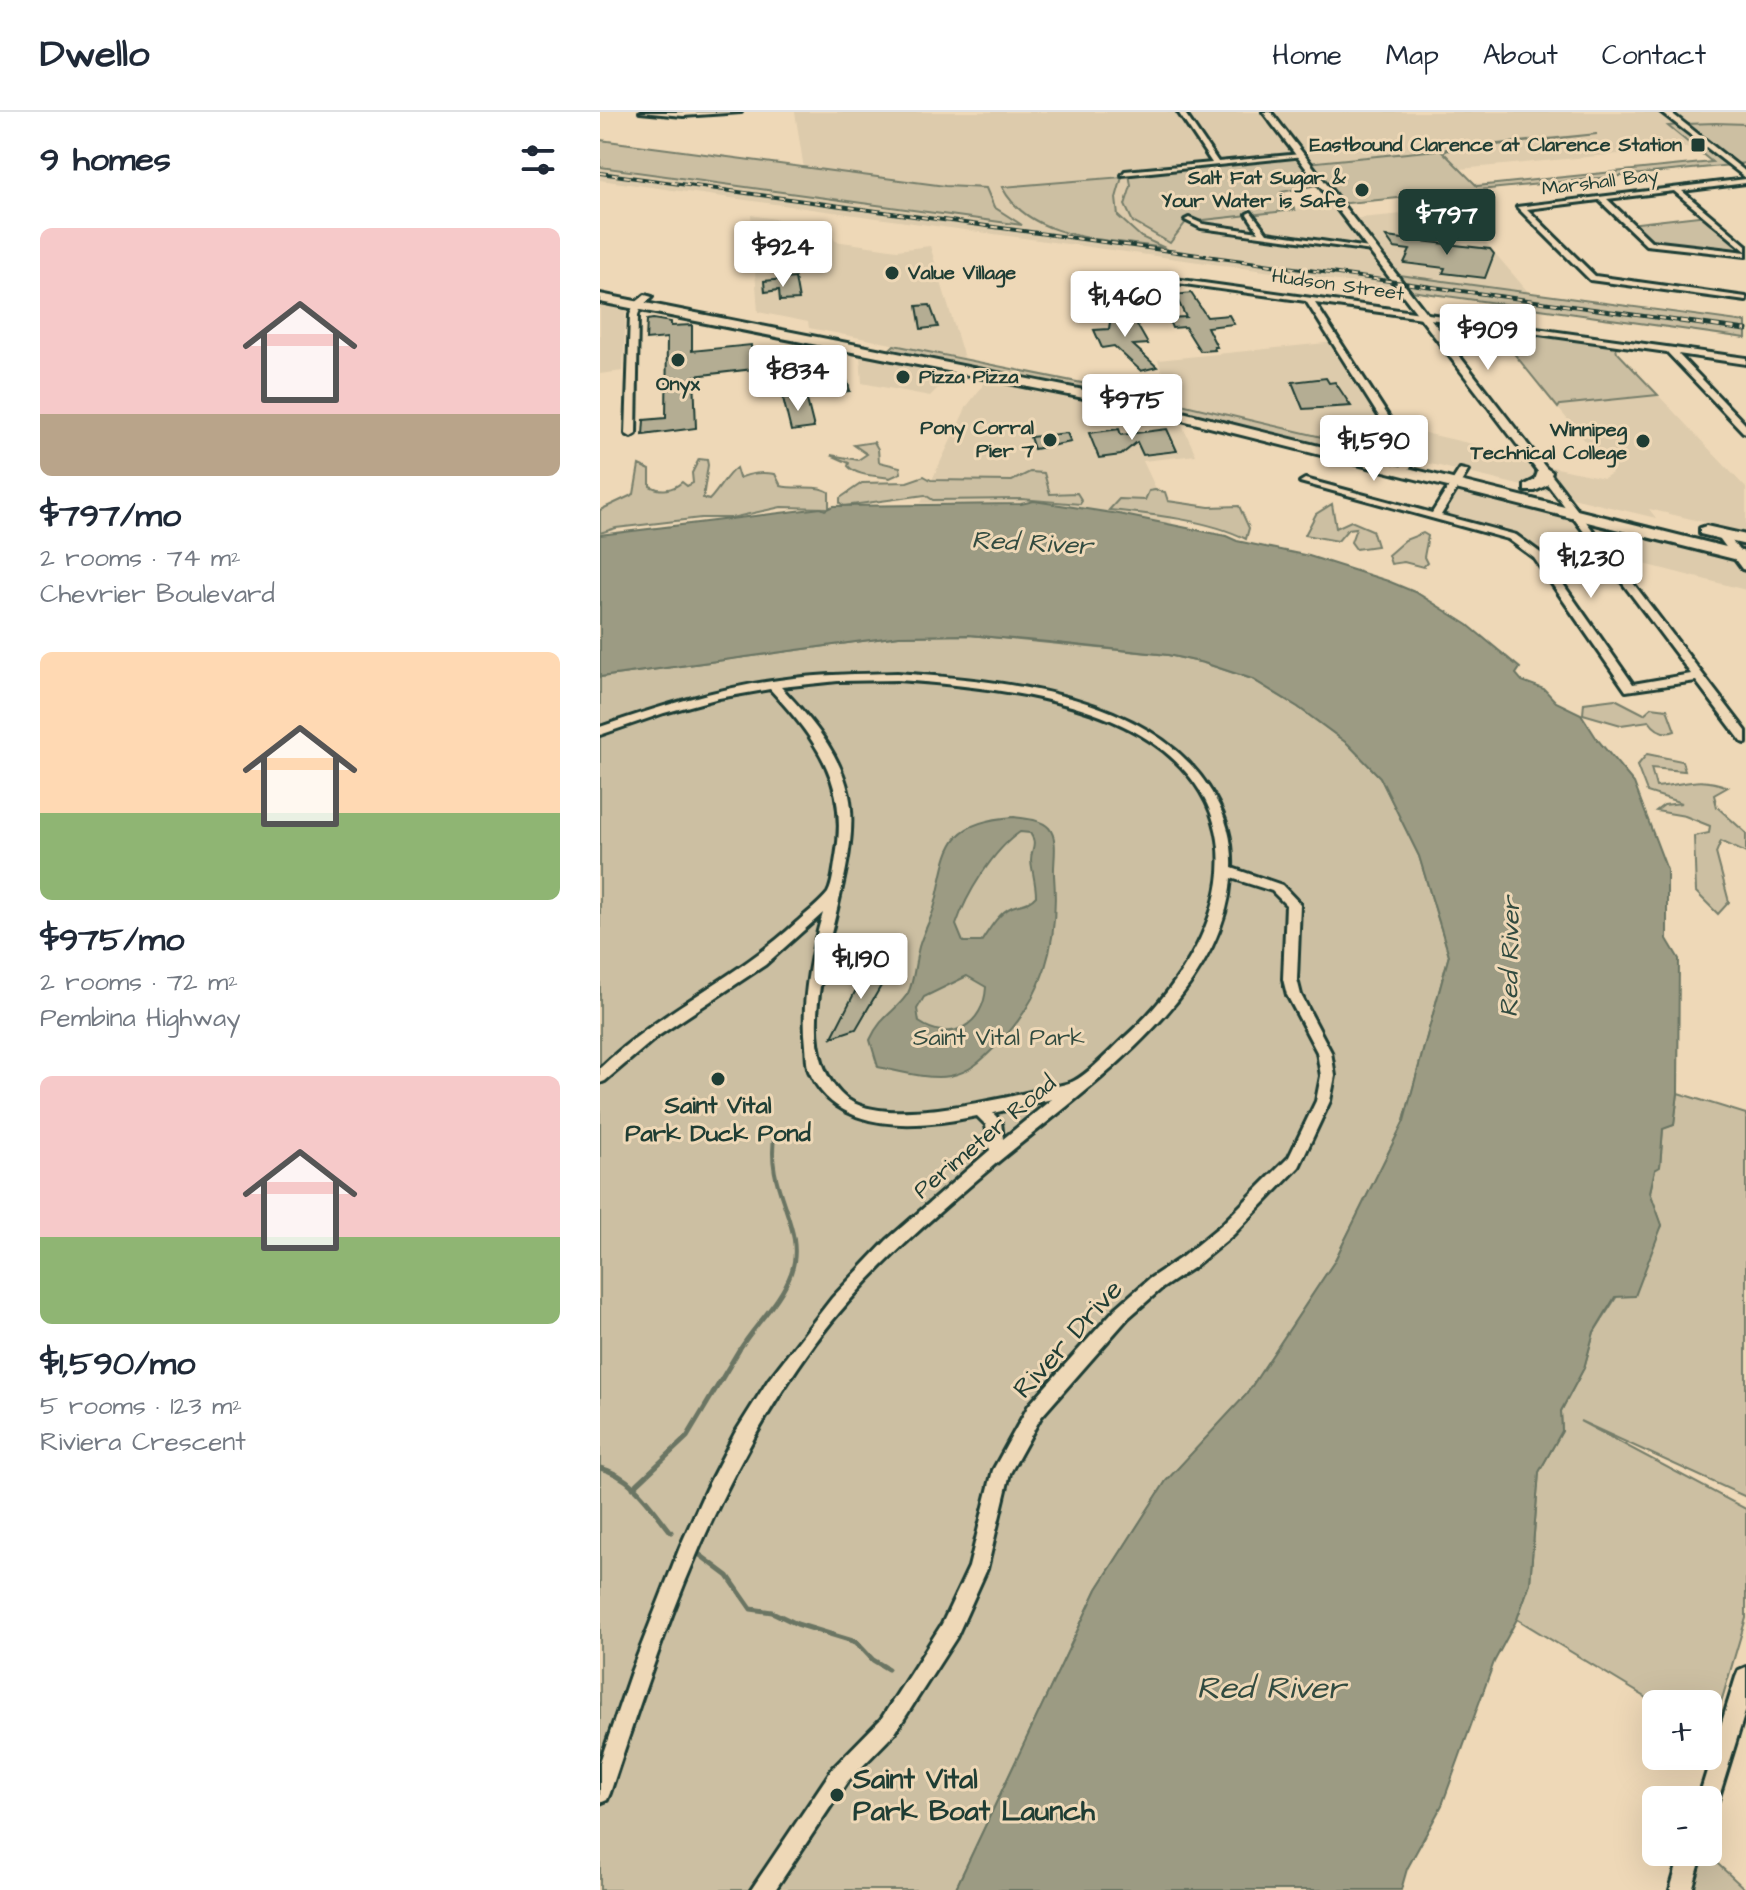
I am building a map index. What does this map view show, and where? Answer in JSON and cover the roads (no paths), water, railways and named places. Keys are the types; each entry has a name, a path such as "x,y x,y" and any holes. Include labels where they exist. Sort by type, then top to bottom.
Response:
{"main road":[{"path":"600,288 643,301 1103,386 1459,477 1574,512 1744,555"},
{"path":"600,298 643,301"},
{"path":"1530,488 1542,482 1544,472"},
{"path":"1459,477 1530,488 1722,535 1744,555"}],"street":[{"path":"643,112 738,112"},
{"path":"1181,112 1216,164"},
{"path":"1267,112 1746,739"},
{"path":"1665,112 1746,178"},
{"path":"1125,173 1301,156"},
{"name":"Marshall Bay","path":"1746,178 1521,207 1593,278 1746,299"},
{"path":"1676,189 1746,252"},
{"path":"1601,198 1649,243 1746,252"},
{"path":"1251,214 1265,235"},
{"path":"1189,220 1201,226 1372,249"},
{"name":"Hudson Street","path":"1163,279 1746,361"},
{"path":"1308,299 1408,464"},
{"path":"631,434 633,327 643,301"},
{"path":"1670,351 1746,430"},
{"path":"1435,516 1459,477"},
{"path":"1305,482 1500,532 1530,547 1553,575 1630,688 1698,677"},
{"name":"Perimeter Road","path":"600,731 689,701 772,684 863,676 943,678 1004,686 1101,711 1145,733 1203,782 1218,807 1228,872 1215,922 1181,987 1128,1043 868,1270 811,1335 765,1402 721,1479 676,1574 639,1672 600,1793"},
{"path":"772,684 821,741 835,765 847,829 843,860 815,968 809,1026 814,1059 824,1088 850,1111 870,1116 932,1118 981,1110 1077,1087"},
{"name":"River Drive","path":"762,1890 840,1775 888,1726 949,1631 978,1569 1002,1470 1035,1411 1122,1313 1218,1237 1271,1188 1294,1162 1309,1133 1323,1101 1328,1076 1324,1052 1294,995 1290,979 1293,904 1277,888 1228,872"},
{"path":"600,1077 652,1032 752,968 787,941 833,895"},
{"path":"981,1110 993,1122 998,1154"},
{"path":"1712,1786 1746,1677"},
{"path":"1681,1890 1688,1866"}],"water":[{"name":"Red River","path":"1034,501 1119,514 1226,536 1309,556 1417,593 1468,625 1520,668 1516,674 1522,681 1544,689 1556,702 1581,714 1597,739 1634,783 1667,870 1667,939 1679,959 1678,1093 1674,1125 1663,1129 1660,1167 1655,1170 1650,1192 1662,1225 1635,1296 1615,1297 1594,1332 1584,1368 1561,1411 1562,1431 1539,1472 1530,1583 1517,1619 1494,1662 1442,1805 1407,1869 1401,1890 955,1890 1097,1589 1166,1481 1246,1395 1334,1262 1404,1121 1449,955 1419,856 1380,777 1348,744 1298,707 1252,679 1168,655 969,635 899,636 600,677 600,535 821,508 825,510 833,506 1021,504"},
{"path":"1014,817 1037,821 1049,828 1054,838 1054,924 1037,990 1012,1029 985,1057 964,1072 933,1077 878,1067 870,1040 910,989 919,945 933,911 947,854 961,833 991,820","holes":["1020,832 1030,833 1034,841 1031,860 1036,896 1002,913 981,942 963,942 956,925 966,900 991,861","967,976 986,987 984,1000 972,1021 954,1031 931,1028 919,1022 917,1009 924,997"]}],"waterway":[{"path":"738,1352 786,1284 795,1256 790,1223 775,1172 775,1133"},
{"path":"634,1487 687,1437 739,1350"},
{"path":"600,1468 612,1472 634,1487"},
{"path":"634,1487 671,1532"},
{"path":"700,1555 728,1576 751,1609 772,1612 797,1624 856,1642 873,1660 888,1669"}],"railway":[{"path":"600,173 1695,323"},
{"path":"1680,321 1746,330"}],"place":[{"name":"Eastbound Clarence at Clarence Station","path":"1698,145"},
{"name":"Salt Fat Sugar & Your Water is Safe","path":"1362,190"},
{"name":"Value Village","path":"892,273"},
{"name":"Onyx","path":"678,360"},
{"name":"Pizza Pizza","path":"903,377"},
{"name":"Pony Corral Pier 7","path":"1050,440"},
{"name":"Winnipeg Technical College","path":"1643,441"},
{"name":"Saint Vital Park Duck Pond","path":"718,1079"},
{"name":"Saint Vital Park Boat Launch","path":"837,1795"}],"park label":[{"name":"Saint Vital Park","path":"999,1038"}]}
